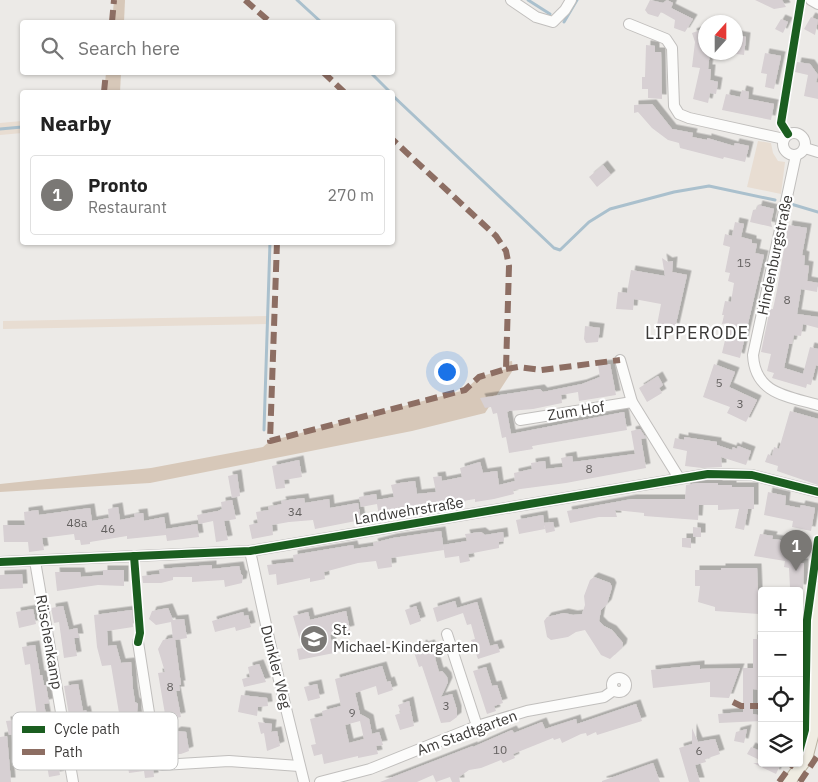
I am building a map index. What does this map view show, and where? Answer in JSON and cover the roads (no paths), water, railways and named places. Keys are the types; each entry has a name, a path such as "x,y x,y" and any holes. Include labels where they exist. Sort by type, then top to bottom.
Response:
{"main road":[{"path":"790,782 806,759 815,736 818,588"}],"street":[{"path":"511,0 536,17 553,22 565,10 571,0"},
{"path":"811,0 818,4"},
{"path":"630,24 666,39 672,48 674,102 679,114 784,140"},
{"path":"791,132 799,133 806,141 805,148 796,155 785,151 784,140 791,132"},
{"path":"805,148 818,152"},
{"name":"Hindenburgstraße","path":"796,155 753,354 756,372 768,388 779,394 818,405"},
{"path":"620,360 632,402 679,478"},
{"name":"Zum Hof","path":"520,420 632,402"},
{"name":"Landwehrstraße","path":"0,562 250,551 708,474 752,475 818,492"},
{"name":"Dunkler Weg","path":"250,551 304,782"},
{"name":"Rüschenkamp","path":"35,561 61,712"},
{"path":"447,634 477,726"},
{"path":"138,642 149,712"},
{"name":"Am Stadtgarten","path":"320,782 370,770 477,726 527,711 604,698 614,690"},
{"path":"178,764 230,761 299,766"}],"waterway":[{"path":"297,0 319,20"},
{"path":"528,0 550,14"},
{"path":"564,22 577,0"},
{"path":"373,75 388,90"},
{"path":"395,98 554,248 560,250 589,222 610,209 674,192 709,186 775,200"},
{"path":"0,129 20,127"},
{"path":"791,204 818,212"},
{"path":"264,430 270,245"}],"place":[{"name":"Pronto","path":"796,571"},
{"name":"St. Michael-Kindergarten","path":"314,639"}],"district":[{"name":"LIPPERODE","path":"697,333"}]}
